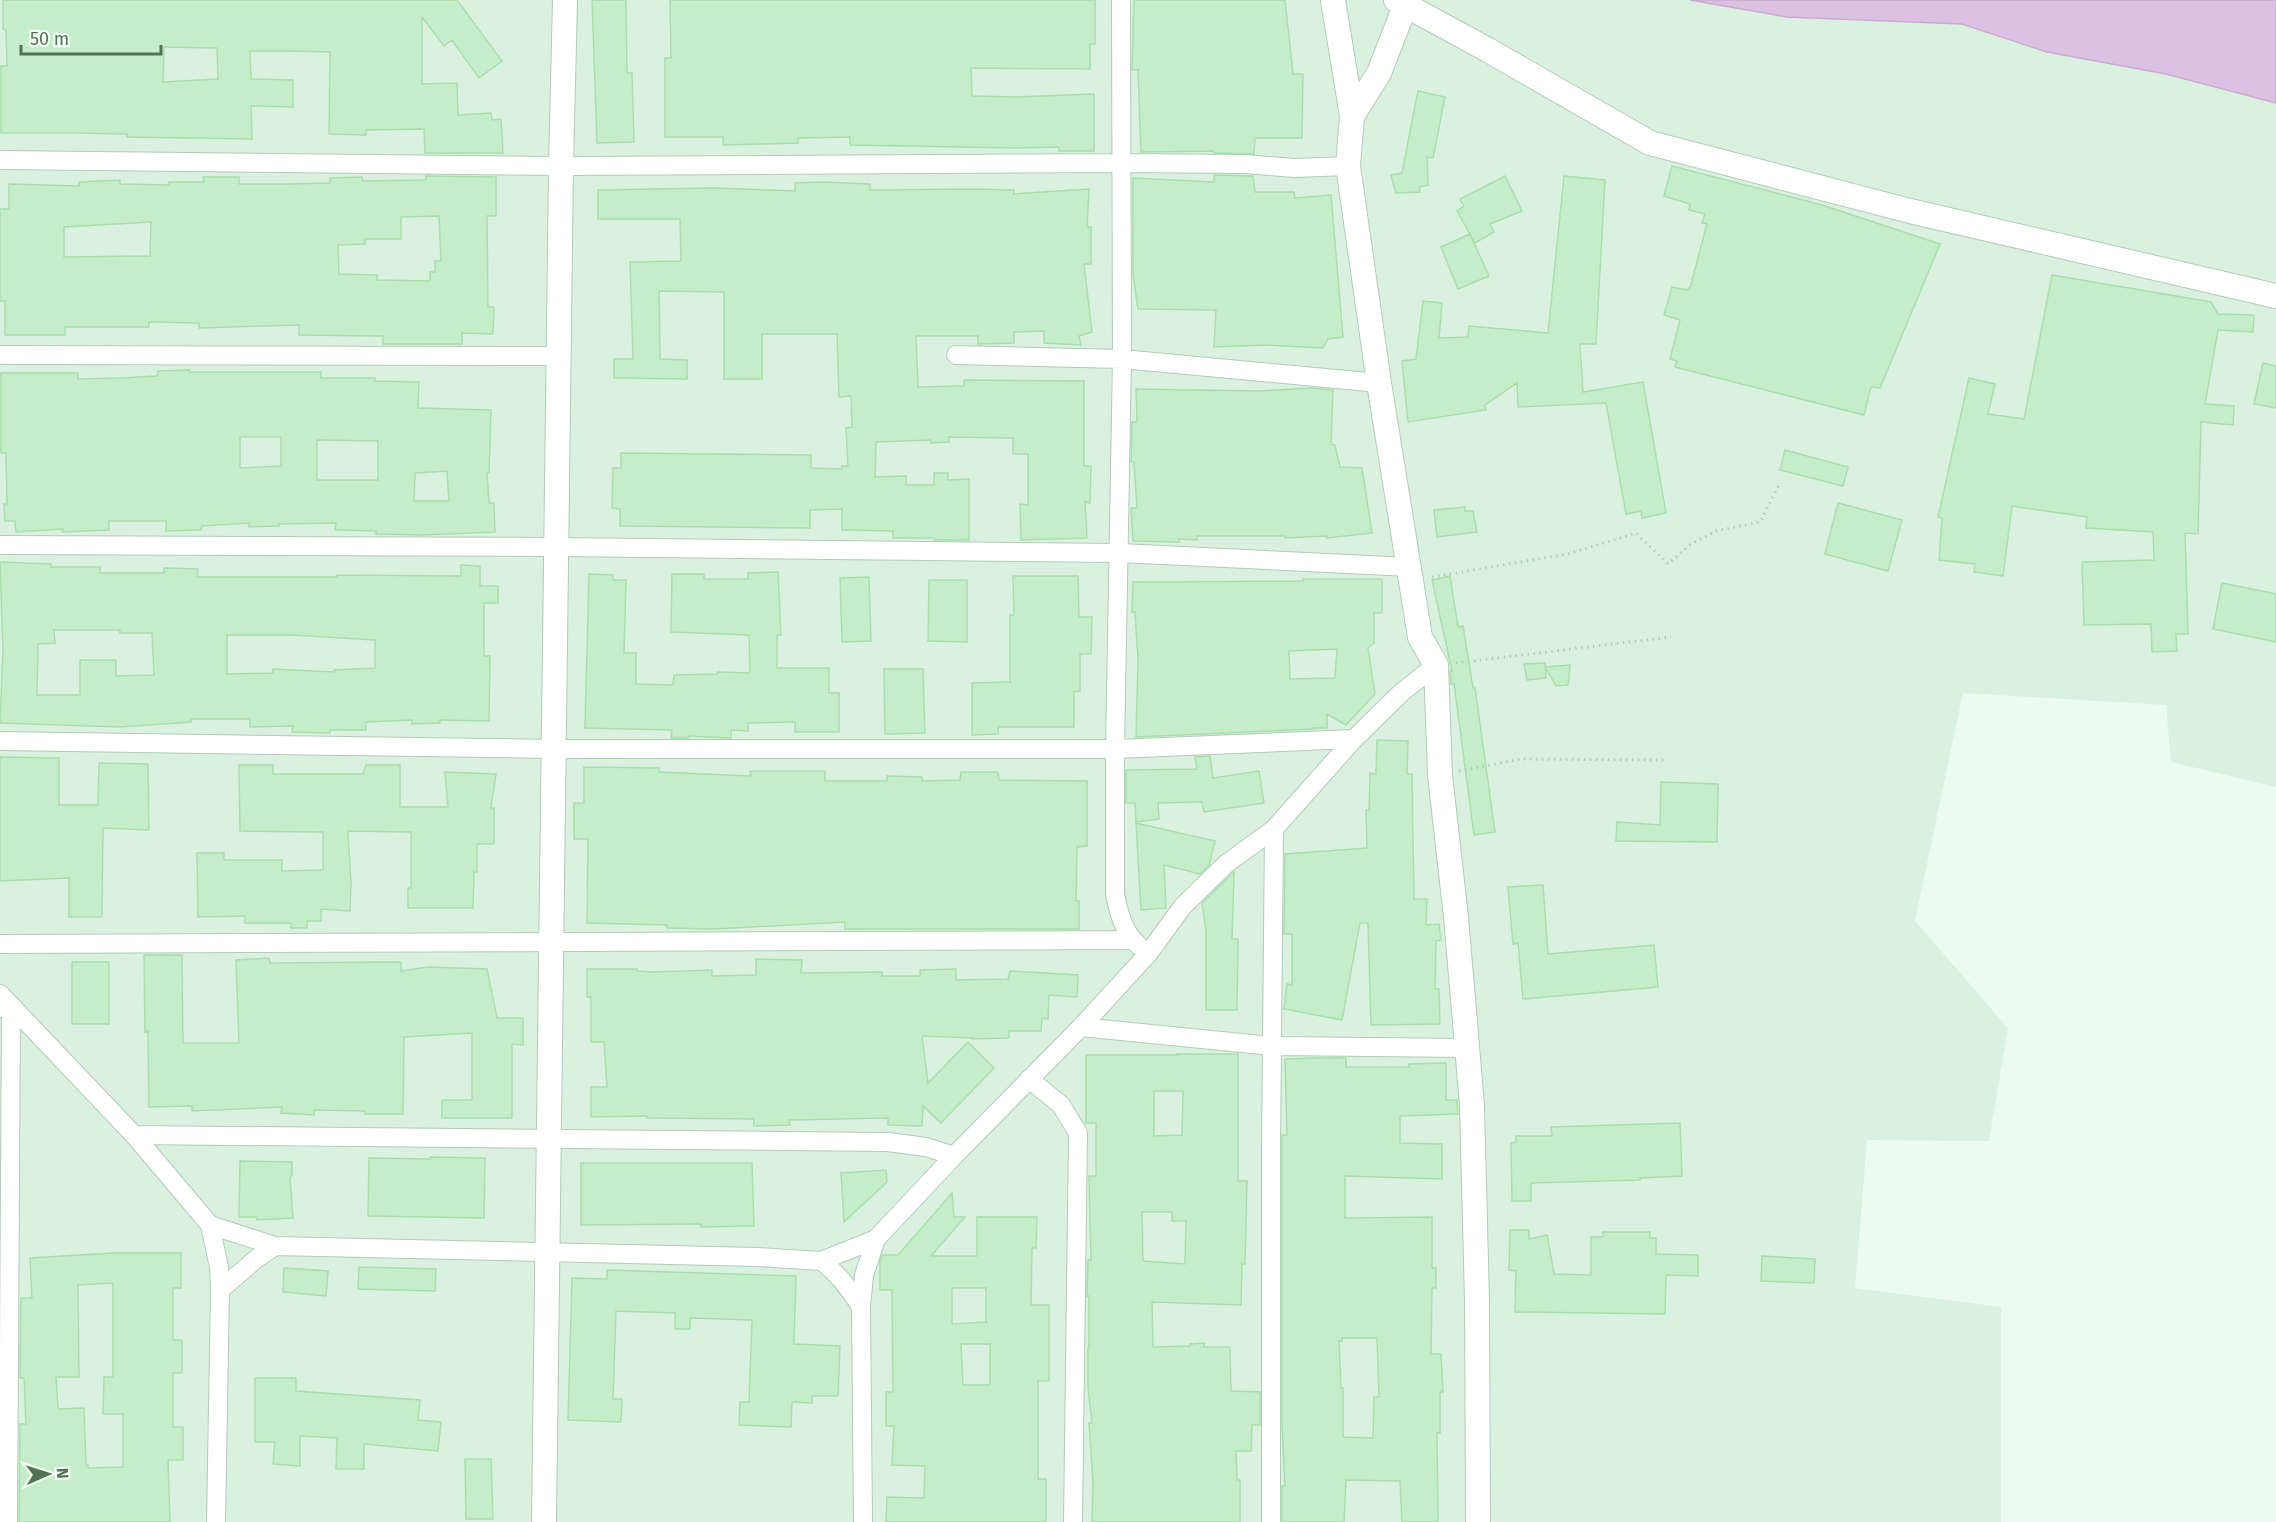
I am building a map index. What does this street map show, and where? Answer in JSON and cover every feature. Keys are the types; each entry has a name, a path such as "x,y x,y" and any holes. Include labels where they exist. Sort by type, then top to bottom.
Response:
{"street":[{"path":"544,1522 561,166 566,0"},
{"path":"1121,0 1122,359 1115,749 1115,894 1119,916 1132,940 1148,954"},
{"path":"1333,0 1352,116 1348,166 1379,383 1420,637 1436,665 1440,775 1456,917 1472,1105 1478,1522"},
{"path":"1352,116 1379,73 1401,3 1650,143 1910,211 2276,296"},
{"path":"0,160 561,166 1121,163 1244,164 1294,168 1348,166"},
{"path":"0,355 559,356"},
{"path":"956,355 1122,359 1379,383"},
{"path":"0,545 557,547 1120,553 1411,574"},
{"path":"210,1225 275,1246 757,1257 821,1262 876,1239 954,1156 1082,1027 1148,954 1183,906 1226,864 1274,829 1354,739 1401,693 1436,665"},
{"path":"0,741 554,749 1115,749 1354,739"},
{"path":"1271,1522 1274,829"},
{"path":"0,944 1132,940"},
{"path":"4,1003 135,1135 210,1225 219,1267 220,1290 216,1522"},
{"path":"4,1003 8,1522"},
{"path":"1082,1027 1272,1046 1467,1048"},
{"path":"1029,1079 1061,1105 1078,1133 1073,1522"},
{"path":"135,1135 888,1142 926,1147 954,1156"},
{"path":"863,1522 861,1307 864,1275 876,1239"},
{"path":"220,1290 256,1258 275,1246"},
{"path":"821,1262 843,1281 861,1307"}],"path":[{"path":"1411,574 1568,554 1636,533 1668,564 1691,544 1716,531 1760,522 1779,485"},
{"path":"1436,665 1671,637"},
{"path":"1440,775 1521,759 1665,760"}],"shaded area":[{"path":"0,0 1690,0 1787,17 1962,24 2047,52 2166,74 2276,103 2276,787 2171,762 2166,705 1963,693 1915,921 2008,1028 1989,1141 1867,1140 1855,1288 2001,1307 2001,1522 0,1522"},
{"path":"1690,0 2276,0 2276,103 2166,74 2047,52 1962,24 1787,17"}],"building":[{"path":"3,0 457,0 502,61 479,78 452,40 444,46 422,17 422,84 457,83 458,115 491,113 492,120 501,119 503,153 425,153 424,129 366,130 366,135 329,134 330,52 250,51 251,79 293,80 293,107 251,106 252,139 127,137 127,134 1,133 1,66 7,66 6,30 3,29","holes":["164,47 217,48 218,79 163,82"]},
{"path":"592,0 626,0 627,73 632,73 634,142 597,143"},
{"path":"670,0 1095,0 1095,44 1090,44 1090,69 971,68 972,96 1094,94 1094,151 1059,151 1059,147 850,145 850,137 798,138 798,143 723,145 723,137 665,137 665,58 671,58"},
{"path":"1134,0 1285,0 1293,74 1303,74 1302,138 1255,138 1254,154 1214,153 1214,151 1141,152 1138,70 1132,70"},
{"path":"1418,91 1445,97 1433,158 1427,157 1428,185 1419,187 1420,192 1396,193 1391,175 1402,173"},
{"path":"1672,166 1822,205 1940,244 1880,388 1871,387 1864,415 1675,367 1677,361 1670,359 1680,320 1664,315 1672,287 1688,290 1690,288 1707,224 1702,223 1705,214 1689,210 1690,204 1664,196"},
{"path":"1214,175 1253,176 1255,192 1294,192 1295,198 1331,195 1343,337 1328,339 1323,348 1266,345 1214,347 1216,310 1138,309 1133,275 1133,178 1214,182"},
{"path":"426,176 496,177 496,216 487,216 488,307 494,307 493,334 462,333 462,344 383,344 383,336 299,335 299,325 199,328 199,323 149,322 149,327 65,327 65,335 5,335 5,301 0,301 0,209 9,209 9,184 79,186 79,182 120,180 120,184 169,185 169,182 204,182 203,177 239,177 239,184 330,183 330,178 362,177 363,181 426,179","holes":["439,216 441,261 435,261 435,272 430,272 430,281 377,280 377,275 339,274 338,245 365,244 365,239 401,239 401,217","151,222 150,256 64,257 64,227"]},
{"path":"1505,176 1522,211 1490,224 1494,232 1475,243 1457,211 1464,206 1460,199"},
{"path":"1564,176 1605,180 1596,344 1580,344 1583,392 1643,382 1666,513 1642,518 1641,511 1626,514 1606,403 1518,407 1517,383 1485,405 1486,410 1408,422 1402,361 1416,359 1423,301 1442,303 1439,338 1468,337 1469,326 1548,333"},
{"path":"795,183 870,184 870,190 1014,190 1014,194 1089,189 1087,227 1091,227 1091,264 1084,264 1092,332 1079,336 1081,345 1044,343 1044,331 1014,332 1014,343 978,344 978,336 916,336 918,387 964,386 964,380 1084,381 1084,466 1091,466 1090,503 1085,502 1087,538 1021,540 1020,504 1028,505 1028,454 1013,454 1013,438 949,437 949,442 931,443 931,440 876,442 875,477 906,476 906,485 934,485 934,473 948,473 948,480 969,479 969,540 893,538 893,531 842,530 842,509 810,510 810,528 620,526 620,509 612,508 613,468 621,468 621,453 811,455 811,468 842,469 842,466 848,466 846,428 852,427 851,396 839,397 837,334 762,334 762,379 724,379 724,292 659,291 660,359 687,360 687,379 614,378 614,359 633,359 630,262 681,261 680,219 598,219 598,190 713,188 795,191"},
{"path":"1470,234 1489,276 1458,289 1441,247"},
{"path":"2052,275 2211,302 2218,314 2254,315 2253,332 2218,330 2205,404 2234,406 2233,425 2201,422 2198,534 2185,533 2188,634 2176,634 2177,651 2152,652 2151,624 2084,625 2082,562 2154,560 2153,532 2086,528 2087,517 2012,506 2003,576 1974,572 1975,564 1939,560 1942,518 1938,517 1969,378 1995,384 1988,414 2024,419"},
{"path":"2263,363 2276,366 2276,408 2254,404"},
{"path":"158,371 321,372 321,378 375,378 375,381 419,382 418,408 491,410 489,472 487,473 489,503 494,503 495,532 376,534 376,531 335,530 336,523 249,527 249,523 202,526 201,530 166,531 166,521 109,521 109,530 62,532 63,529 16,532 15,521 5,521 6,453 1,453 1,373 78,373 78,379 157,376","holes":["240,437 281,437 281,466 240,468","317,440 378,441 378,480 317,480","447,471 449,501 414,501 415,473"]},
{"path":"1313,388 1333,390 1331,444 1335,445 1340,467 1362,468 1372,533 1327,538 1327,536 1285,538 1285,536 1197,536 1197,540 1178,539 1179,542 1133,541 1131,508 1137,508 1134,462 1131,462 1132,422 1137,422 1136,389 1258,391"},
{"path":"1785,450 1848,467 1843,486 1780,470"},
{"path":"1838,503 1902,520 1888,571 1825,554"},
{"path":"1465,507 1465,511 1473,511 1477,532 1437,537 1434,510"},
{"path":"0,562 51,564 51,567 100,567 100,573 164,573 164,568 198,569 197,577 461,576 461,565 480,566 480,586 498,586 498,603 484,603 484,656 490,656 489,721 440,720 440,723 412,724 412,720 366,722 366,730 330,730 330,733 292,732 293,726 250,727 250,719 191,719 191,722 120,727 0,723 3,651","holes":["54,630 120,630 120,633 152,633 154,675 116,676 116,660 80,660 80,695 37,695 38,644 55,643","227,635 292,635 375,640 375,668 334,670 334,672 273,669 273,673 227,674"]},
{"path":"778,572 781,635 777,635 777,668 829,668 829,693 839,693 839,732 795,732 795,722 748,723 748,731 731,730 731,738 688,736 688,738 671,738 672,730 585,728 589,574 613,575 613,580 626,580 624,653 636,653 636,684 673,685 674,675 717,674 718,672 750,673 749,635 671,632 672,574 704,574 704,579 748,579 748,573"},
{"path":"1013,576 1078,576 1079,617 1092,617 1091,654 1080,654 1080,691 1074,692 1074,727 998,727 998,734 972,735 972,683 1010,682 1010,615 1014,615"},
{"path":"1450,576 1458,627 1463,626 1473,688 1475,688 1495,832 1474,835 1454,684 1451,684 1450,671 1452,671 1432,580"},
{"path":"869,577 871,641 842,642 840,578"},
{"path":"1303,579 1382,579 1382,613 1374,613 1374,643 1368,648 1375,694 1346,725 1327,714 1327,728 1136,737 1138,659 1135,612 1132,612 1133,582 1303,581","holes":["1337,649 1335,678 1290,679 1289,651"]},
{"path":"929,580 967,580 967,642 928,641"},
{"path":"2222,583 2276,594 2276,642 2213,629"},
{"path":"1545,663 1546,678 1527,680 1524,664"},
{"path":"1570,665 1568,685 1556,686 1545,667"},
{"path":"884,669 923,669 925,733 885,734"},
{"path":"1377,740 1408,741 1407,774 1412,774 1414,899 1427,899 1426,925 1439,924 1441,940 1436,941 1435,989 1439,989 1440,1024 1371,1025 1368,923 1360,923 1342,1020 1284,1009 1287,984 1292,985 1292,934 1284,934 1285,854 1367,848 1366,810 1369,810 1370,773 1376,774"},
{"path":"1210,756 1213,778 1259,771 1264,803 1204,812 1202,802 1158,803 1159,819 1136,822 1135,803 1126,803 1126,770 1197,769 1195,757"},
{"path":"0,757 59,758 59,805 98,805 99,763 148,764 149,830 103,828 102,917 69,917 69,878 0,881"},
{"path":"239,765 273,765 273,774 363,774 366,765 400,765 400,807 448,807 445,772 496,774 491,808 494,808 494,844 477,844 473,908 408,908 408,888 411,888 411,832 348,831 350,911 321,909 321,921 307,921 307,928 291,928 291,923 245,923 245,916 198,917 197,853 224,853 224,860 282,860 282,871 323,870 323,832 240,831"},
{"path":"584,767 659,768 659,772 751,776 750,771 825,771 825,781 887,781 887,776 922,777 922,781 960,780 961,772 998,772 999,780 1087,781 1087,846 1077,847 1076,901 1079,901 1079,929 845,929 845,922 714,929 587,923 588,839 574,839 574,803 584,803"},
{"path":"1661,782 1718,784 1717,842 1616,841 1617,822 1660,825"},
{"path":"1136,823 1215,841 1209,865 1200,874 1164,865 1166,908 1141,910"},
{"path":"1234,872 1232,939 1238,939 1237,1010 1206,1010 1206,930 1202,903"},
{"path":"1543,885 1548,954 1654,945 1658,987 1523,999 1518,943 1513,944 1508,887"},
{"path":"144,955 182,955 183,1043 239,1043 236,960 269,958 270,963 401,962 401,971 429,967 487,969 497,1018 523,1018 523,1045 512,1044 512,1118 442,1118 442,1100 472,1100 472,1033 404,1037 403,1114 314,1110 314,1115 281,1113 282,1107 192,1111 192,1106 149,1107"},
{"path":"756,959 802,960 801,973 882,972 882,976 920,976 920,970 956,969 956,980 1008,979 1010,971 1078,975 1077,997 1049,995 1048,1019 1042,1018 1041,1031 1009,1031 1009,1038 972,1039 922,1036 928,1083 968,1042 994,1068 941,1123 923,1106 922,1126 888,1125 888,1118 789,1120 790,1125 754,1126 754,1119 591,1117 591,1087 607,1087 604,1042 591,1042 591,997 587,997 587,969 637,969 637,971 653,972 712,970 712,976 756,975"},
{"path":"72,962 109,962 109,1024 72,1024"},
{"path":"1238,1054 1238,1181 1247,1181 1245,1264 1242,1264 1241,1305 1152,1302 1153,1347 1190,1346 1190,1344 1204,1343 1204,1347 1230,1347 1231,1391 1260,1392 1260,1425 1252,1425 1251,1451 1236,1451 1237,1480 1240,1480 1240,1522 1092,1522 1093,1483 1089,1423 1092,1423 1088,1388 1089,1296 1087,1296 1088,1260 1091,1260 1089,1176 1096,1176 1096,1123 1086,1123 1086,1055","holes":["1154,1091 1183,1091 1182,1135 1154,1136","1142,1212 1172,1212 1172,1221 1186,1221 1185,1264 1143,1261"]},
{"path":"1346,1058 1346,1067 1409,1067 1409,1064 1446,1063 1446,1100 1457,1100 1458,1114 1400,1116 1400,1143 1442,1144 1442,1179 1345,1176 1345,1218 1432,1217 1432,1268 1436,1268 1436,1288 1432,1288 1431,1354 1441,1354 1443,1392 1440,1392 1440,1433 1437,1433 1438,1522 1402,1522 1400,1481 1346,1480 1344,1522 1282,1522 1282,1486 1285,1486 1282,1426 1282,1135 1287,1135 1285,1059","holes":["1342,1338 1377,1338 1379,1397 1374,1397 1373,1438 1343,1437 1343,1388 1341,1388 1339,1341 1342,1341"]},
{"path":"1680,1123 1682,1176 1640,1178 1640,1180 1531,1183 1531,1201 1512,1201 1511,1143 1516,1142 1516,1136 1552,1136 1551,1127"},
{"path":"430,1157 485,1158 484,1218 368,1216 369,1158 430,1159"},
{"path":"240,1161 292,1162 290,1178 293,1218 257,1220 256,1217 239,1217"},
{"path":"581,1163 752,1163 754,1226 581,1225"},
{"path":"886,1170 887,1182 844,1222 841,1173"},
{"path":"952,1193 954,1217 965,1217 931,1256 977,1256 977,1217 1037,1217 1036,1248 1032,1248 1031,1305 1049,1305 1049,1381 1038,1381 1038,1479 1046,1479 1046,1522 886,1522 887,1497 924,1498 925,1466 892,1465 894,1426 886,1426 886,1392 893,1392 892,1290 880,1290 880,1261 882,1255 898,1255","holes":["952,1288 986,1288 986,1322 952,1324","961,1344 990,1344 990,1385 963,1385"]},
{"path":"1510,1230 1529,1230 1529,1239 1547,1235 1554,1274 1591,1275 1591,1237 1603,1237 1603,1232 1650,1232 1650,1238 1656,1238 1656,1254 1698,1255 1698,1276 1666,1275 1665,1314 1515,1312 1516,1271 1509,1270"},
{"path":"113,1253 181,1253 181,1288 173,1288 173,1340 182,1340 182,1373 173,1373 173,1427 183,1427 183,1460 168,1460 170,1522 19,1522 20,1424 26,1424 24,1378 20,1378 21,1298 32,1298 30,1258","holes":["113,1283 113,1377 104,1377 103,1414 123,1414 123,1467 88,1468 84,1408 58,1409 56,1377 79,1377 78,1285"]},
{"path":"1762,1256 1815,1259 1814,1283 1761,1281"},
{"path":"359,1267 436,1269 435,1291 358,1289"},
{"path":"284,1268 328,1271 326,1296 283,1292"},
{"path":"607,1270 796,1276 794,1344 840,1346 838,1396 812,1396 812,1403 792,1402 791,1427 739,1425 740,1402 749,1402 752,1320 690,1318 690,1329 675,1329 675,1313 616,1311 613,1399 622,1399 621,1422 568,1420 572,1278 607,1279"},
{"path":"255,1378 296,1378 296,1391 420,1400 418,1420 441,1422 438,1451 364,1444 364,1469 336,1469 337,1438 300,1436 300,1466 273,1464 275,1442 255,1442"},
{"path":"465,1459 491,1459 493,1519 466,1519"}]}
